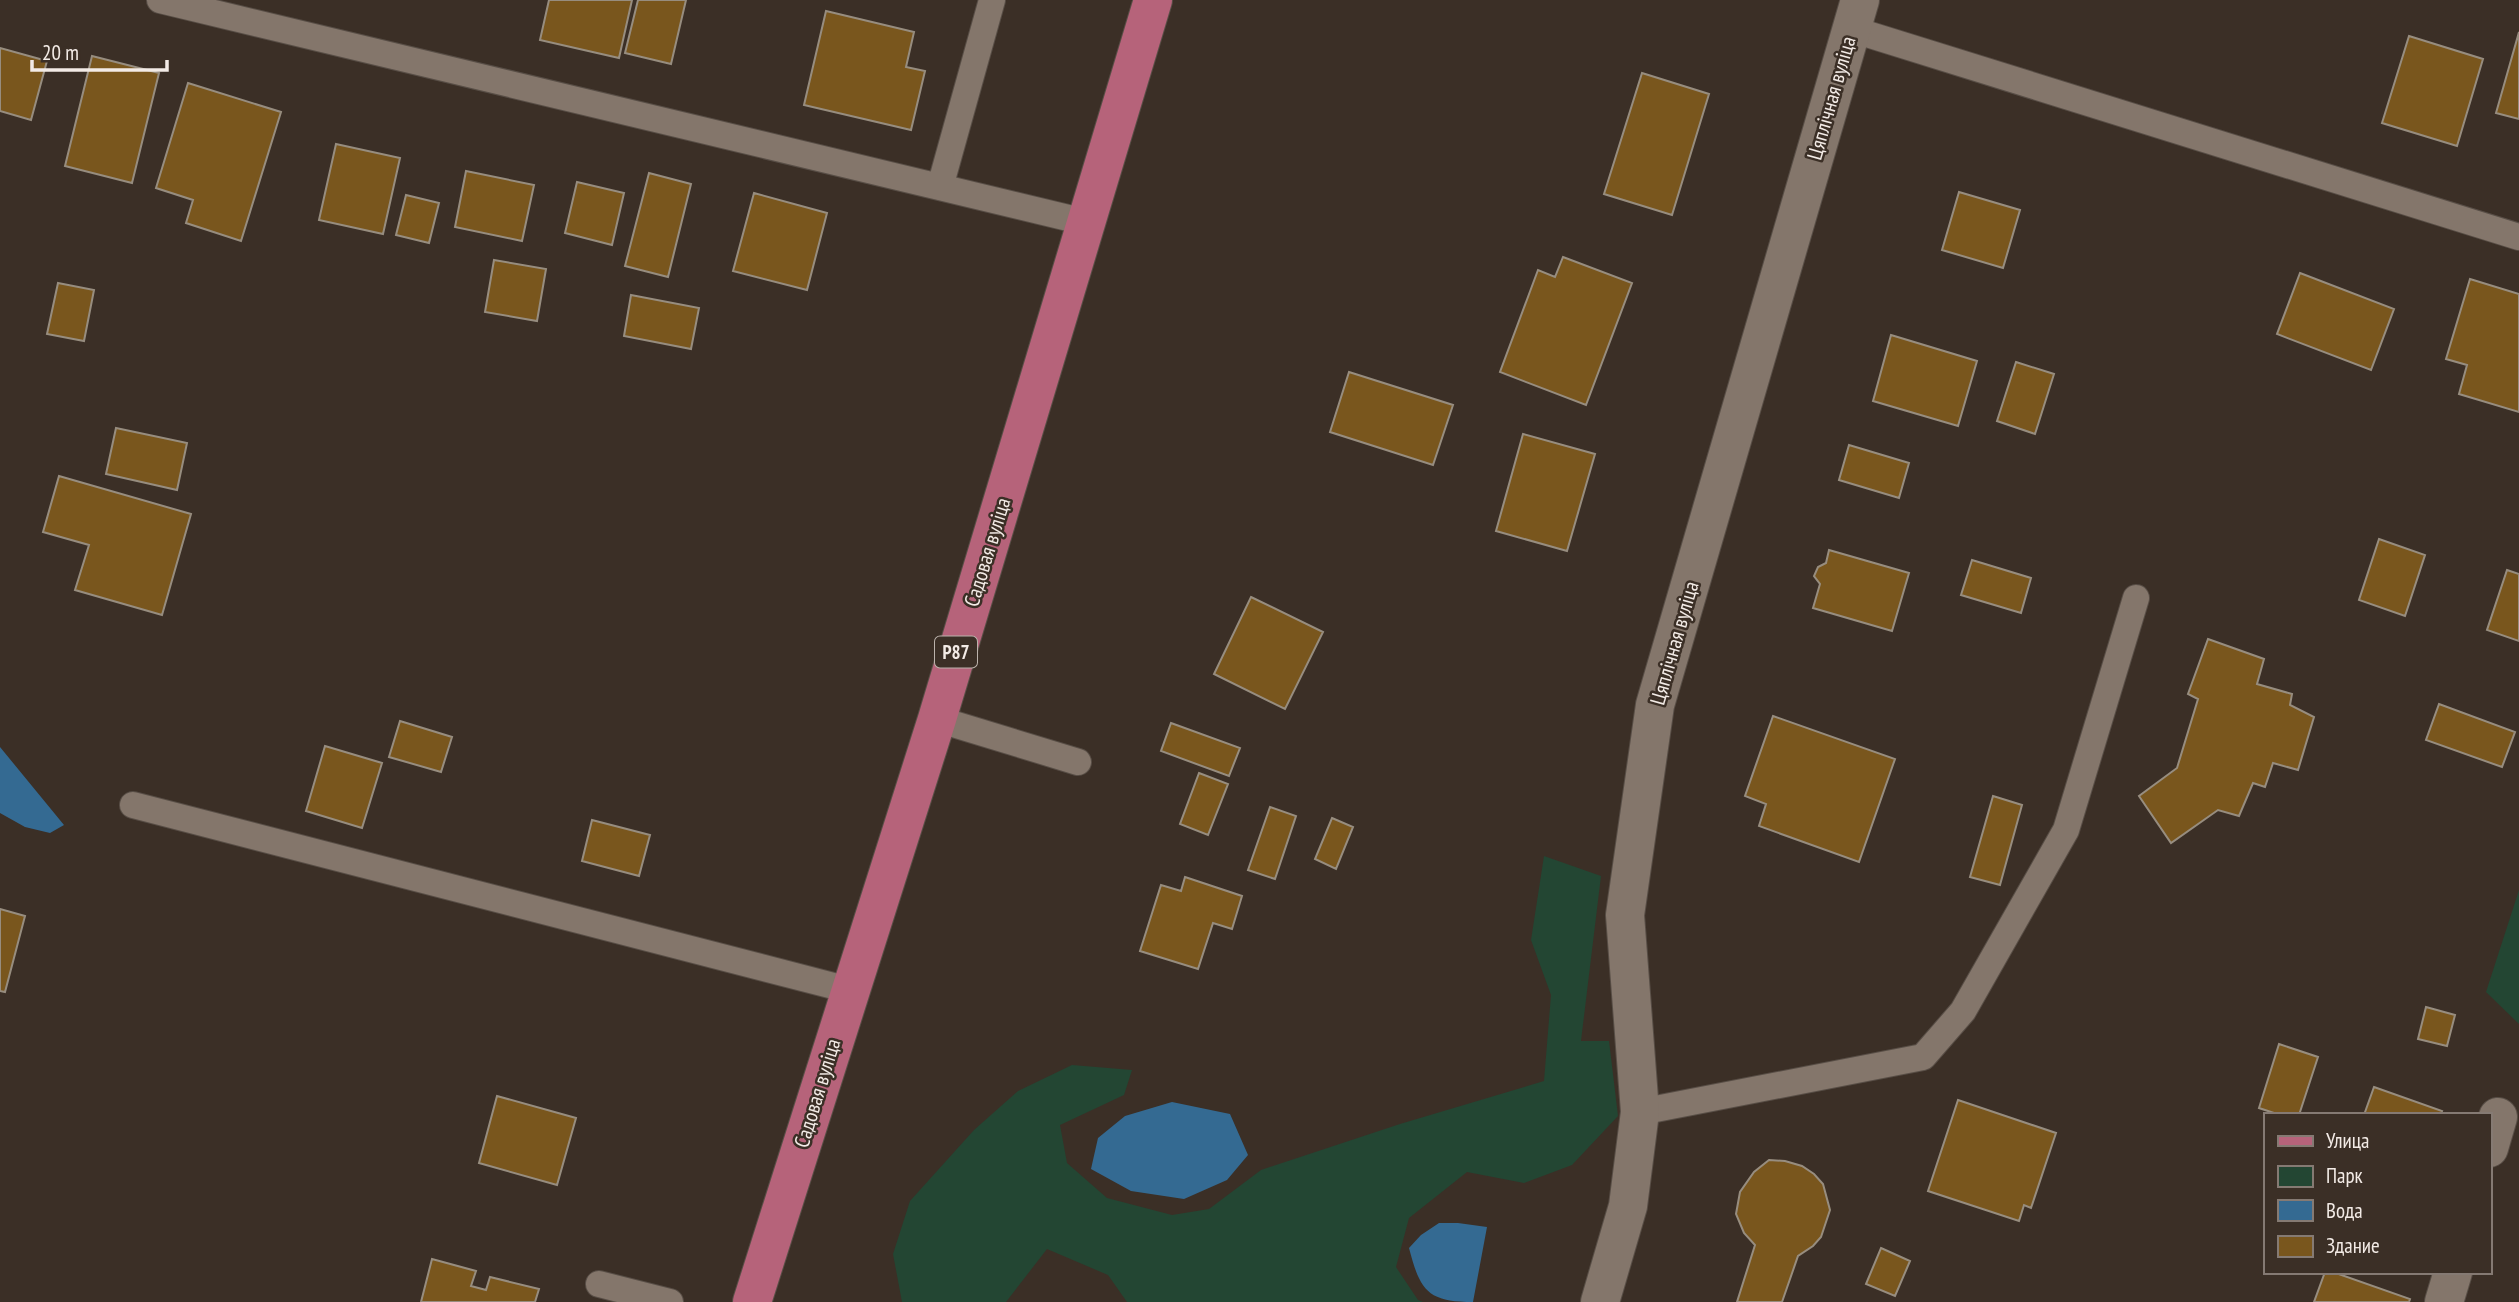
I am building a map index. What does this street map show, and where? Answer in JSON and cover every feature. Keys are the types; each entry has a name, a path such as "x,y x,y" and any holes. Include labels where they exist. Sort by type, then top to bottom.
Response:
{"main road":[{"name":"Садовая вуліца","path":"752,1302 937,719 1153,0"}],"street":[{"name":"Цяплічная вуліца","path":"1600,1302 1628,1206 1640,1112 1625,915 1656,705 1856,15"},
{"path":"2444,1302 2452,1274"}],"lane":[{"path":"160,0 1085,222"},
{"path":"940,187 992,0"},
{"path":"1856,15 2519,237"},
{"path":"1640,1112 1923,1057 1963,1011 2066,830 2136,598"},
{"path":"937,719 1078,762"},
{"path":"133,805 849,990"},
{"path":"599,1284 670,1302"}],"green space":[{"path":"1544,856 1601,876 1581,1041 1609,1041 1618,1116 1572,1165 1524,1183 1467,1172 1409,1218 1396,1267 1418,1300 1423,1302 1127,1302 1108,1275 1047,1249 1006,1302 902,1302 893,1254 910,1201 974,1130 1018,1091 1072,1065 1132,1070 1124,1095 1060,1125 1067,1163 1107,1198 1172,1215 1209,1209 1261,1170 1400,1124 1544,1081 1551,995 1531,940"},
{"path":"2519,890 2519,1024 2486,992"}],"water":[{"path":"0,747 64,825 50,833 25,827 0,813"},
{"path":"1172,1102 1230,1114 1248,1155 1227,1180 1184,1199 1131,1191 1091,1169 1098,1138 1125,1116"},
{"path":"1439,1223 1487,1227 1473,1302 1435,1296 1422,1284 1417,1274 1409,1248 1421,1235"}],"building":[{"path":"549,0 632,0 619,58 540,40"},
{"path":"638,0 686,0 671,64 625,53"},
{"path":"826,11 914,32 906,67 925,71 911,130 804,105"},
{"path":"2519,32 2519,119 2496,113"},
{"path":"2409,36 2483,59 2457,146 2382,123"},
{"path":"0,48 47,61 31,120 0,111"},
{"path":"92,56 159,73 132,183 65,166"},
{"path":"1642,73 1709,94 1672,215 1604,194"},
{"path":"188,83 281,112 241,241 186,223 193,200 156,188"},
{"path":"336,144 400,158 383,234 319,220"},
{"path":"466,171 534,185 522,241 455,227"},
{"path":"649,173 691,184 668,277 625,266"},
{"path":"577,182 624,193 612,245 565,233"},
{"path":"1959,192 2020,210 2003,268 1942,250"},
{"path":"754,193 827,213 807,290 733,271"},
{"path":"406,195 439,203 429,243 396,235"},
{"path":"1563,257 1632,283 1586,405 1500,372 1538,270 1555,277"},
{"path":"494,260 546,269 537,321 485,312"},
{"path":"2300,273 2394,309 2371,370 2277,334"},
{"path":"2470,279 2519,294 2519,412 2459,394 2467,365 2446,359"},
{"path":"58,283 94,290 84,341 47,334"},
{"path":"631,295 699,308 691,349 624,336"},
{"path":"1891,335 1977,361 1958,426 1873,401"},
{"path":"2016,362 2054,374 2035,434 1997,421"},
{"path":"1349,372 1453,405 1433,465 1330,432"},
{"path":"116,428 187,443 177,490 106,474"},
{"path":"1523,434 1595,454 1567,551 1496,531"},
{"path":"1849,445 1909,463 1899,498 1839,480"},
{"path":"59,476 191,514 162,615 75,590 89,545 43,532"},
{"path":"2379,539 2425,555 2405,616 2359,600"},
{"path":"1829,550 1909,573 1892,631 1813,608 1820,584 1814,576 1818,567 1826,563"},
{"path":"1972,560 2031,578 2021,613 1961,595"},
{"path":"2507,570 2519,574 2519,641 2487,630"},
{"path":"1251,597 1323,632 1285,709 1214,674"},
{"path":"2208,639 2264,659 2257,684 2292,694 2290,705 2314,717 2298,770 2273,763 2265,787 2253,783 2239,816 2218,810 2171,843 2139,796 2177,768 2198,699 2188,694"},
{"path":"2439,704 2515,732 2502,767 2426,740"},
{"path":"1773,716 1895,759 1859,862 1759,826 1766,804 1745,796"},
{"path":"400,721 452,737 441,772 389,757"},
{"path":"1171,723 1240,748 1229,776 1161,751"},
{"path":"325,746 382,763 362,828 306,811"},
{"path":"1199,773 1228,784 1208,835 1180,824"},
{"path":"1993,796 2022,805 2000,885 1970,877"},
{"path":"1270,807 1296,816 1275,879 1248,870"},
{"path":"1332,818 1353,827 1336,869 1315,859"},
{"path":"592,820 650,835 639,876 582,861"},
{"path":"1185,877 1242,896 1232,929 1213,923 1198,969 1140,951 1161,885 1181,891"},
{"path":"0,909 25,916 5,992 0,991"},
{"path":"2426,1007 2455,1015 2447,1046 2418,1039"},
{"path":"2279,1044 2318,1057 2300,1113 2274,1113 2259,1108"},
{"path":"2374,1087 2442,1111 2441,1113 2365,1113"},
{"path":"497,1096 576,1118 557,1185 479,1163"},
{"path":"1958,1100 2056,1133 2031,1208 2024,1205 2019,1221 1928,1191"},
{"path":"1769,1160 1802,1166 1814,1174 1823,1184 1830,1210 1821,1237 1798,1256 1782,1302 1737,1302 1755,1245 1744,1233 1736,1214 1740,1192 1754,1172"},
{"path":"1881,1248 1910,1261 1895,1296 1866,1284"},
{"path":"432,1259 476,1271 471,1286 486,1290 490,1277 539,1289 535,1302 421,1302"},
{"path":"2324,1274 2339,1274 2410,1299 2409,1302 2314,1302"}]}
